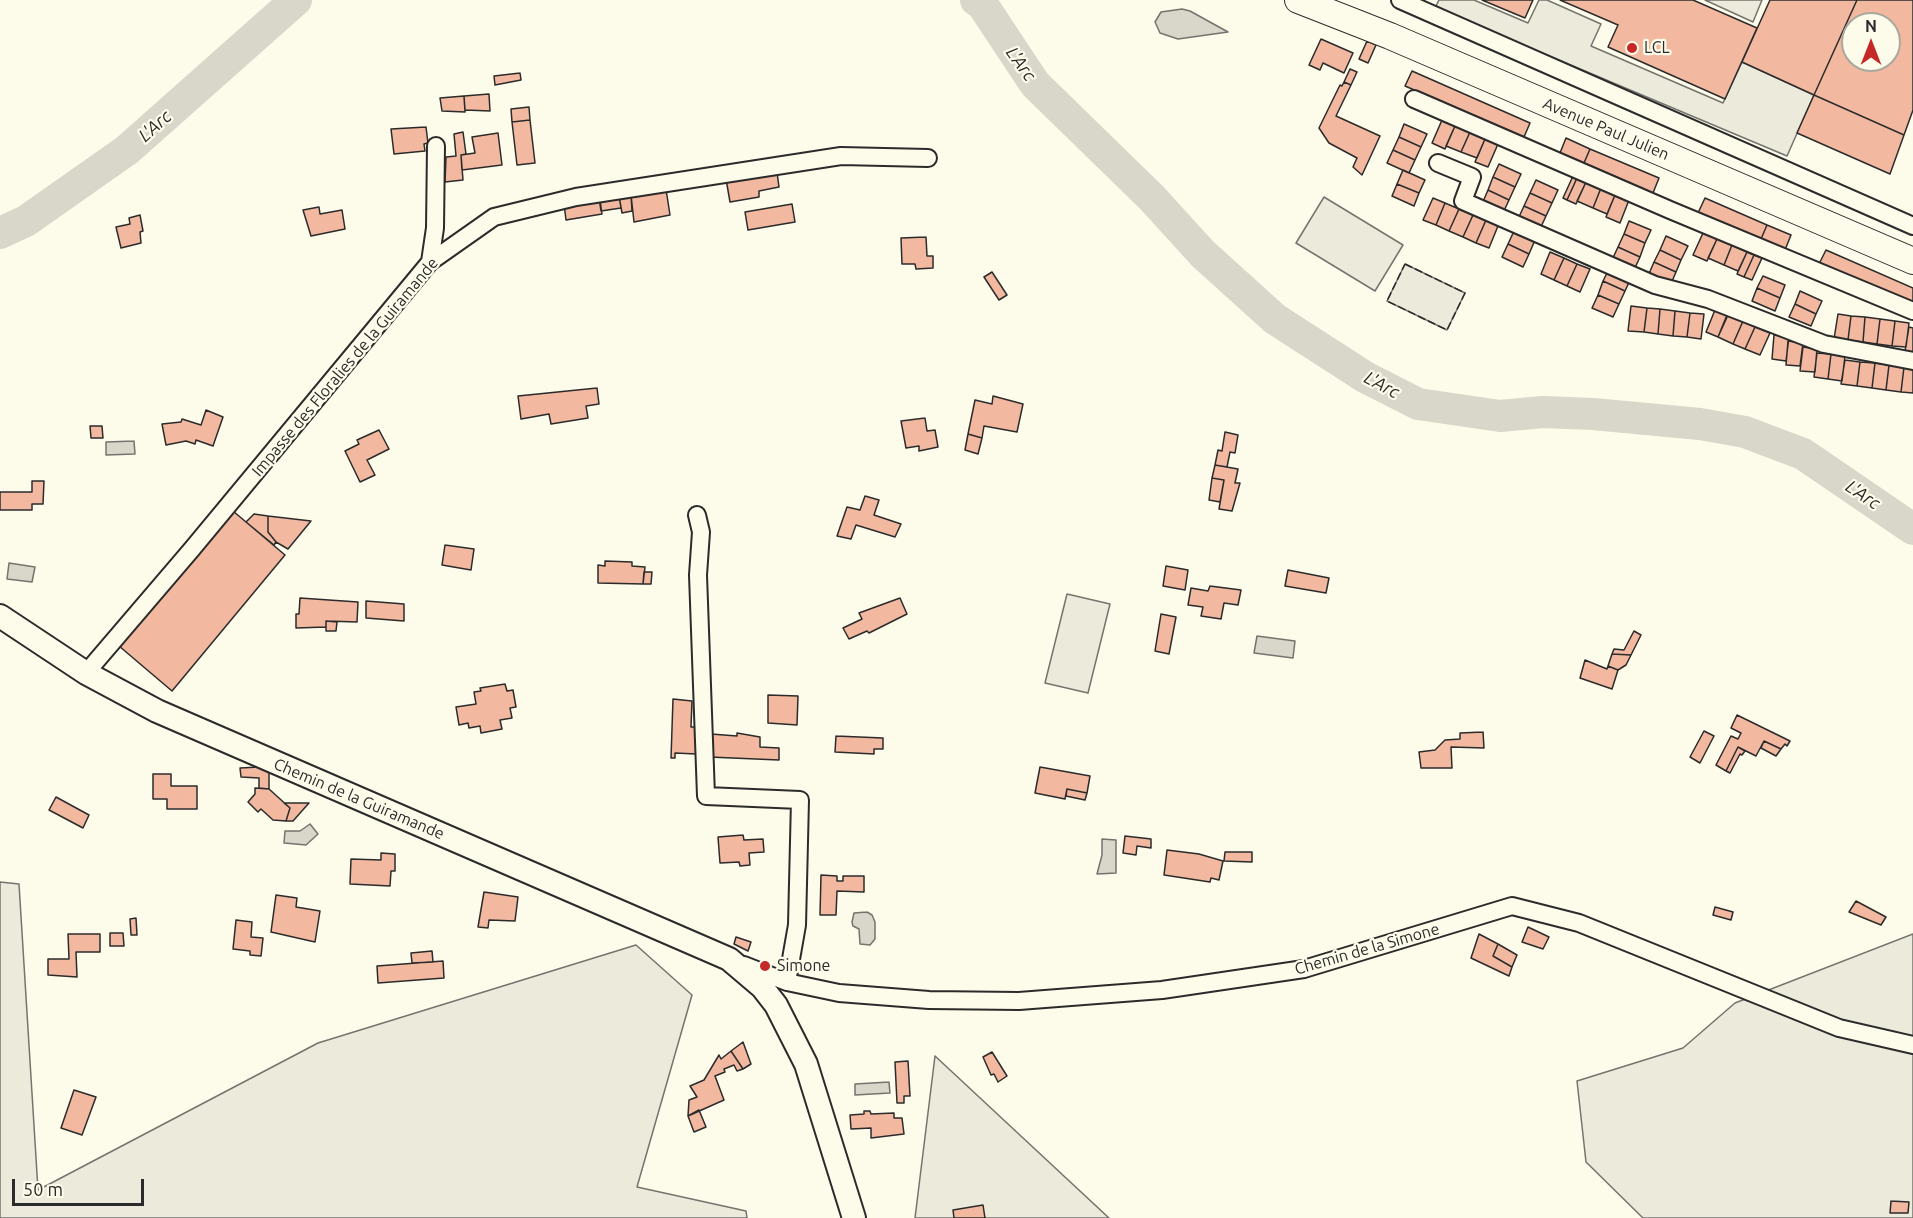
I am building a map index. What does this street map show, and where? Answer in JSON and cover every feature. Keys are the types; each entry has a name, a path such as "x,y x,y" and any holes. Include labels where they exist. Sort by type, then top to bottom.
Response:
{"main road":[{"name":"Avenue Paul Julien","path":"1298,0 1389,36 1913,261"}],"street":[{"path":"1400,0 1913,226"},
{"path":"1414,99 1670,210 1913,311"},
{"path":"430,262 435,228 436,146"},
{"name":"Impasse des Floralies de la Guiramande","path":"86,673 430,262 494,217 576,197 841,156 928,158"},
{"path":"1438,163 1472,177 1463,201 1655,285 1708,299 1824,344 1913,361"},
{"path":"697,515 701,532 698,574 706,796 800,800 797,925 787,982"},
{"name":"Chemin de la Guiramande","path":"0,616 86,673 202,732 729,959 762,987 776,1005 806,1064 854,1218"},
{"name":"Chemin de la Simone","path":"729,959 787,982 839,993 929,1000 1019,1001 1162,990 1304,969 1512,906 1579,923 1839,1028 1913,1045"}],"shaded area":[{"path":"1439,0 1474,0 1528,23 1539,0 1547,0 1601,24 1591,46 1723,103 1742,62 1814,95 1787,156 1435,8"},
{"path":"1705,0 1762,0 1753,22"},
{"path":"1182,9 1228,32 1178,39 1160,33 1155,22 1161,12"},
{"path":"1324,197 1403,245 1375,291 1296,243"},
{"path":"1405,264 1465,293 1447,330 1387,301"},
{"path":"134,441 135,454 106,455 106,442"},
{"path":"9,563 35,567 32,582 7,579"},
{"path":"1067,594 1110,604 1088,693 1045,683"},
{"path":"1257,636 1295,641 1293,658 1254,653"},
{"path":"310,824 318,834 306,845 284,843 285,831 300,831"},
{"path":"1102,839 1116,840 1116,873 1097,874 1102,855"},
{"path":"0,882 19,884 38,1190 318,1043 636,945 692,995 637,1187 746,1211 747,1218 0,1218"},
{"path":"867,912 872,915 875,922 875,939 870,945 860,944 859,929 853,926 852,922 854,913"},
{"path":"1913,934 1913,1218 1643,1218 1586,1162 1577,1081 1683,1048 1735,1003"},
{"path":"935,1056 1109,1218 915,1218"},
{"path":"889,1082 890,1093 855,1095 855,1084"}],"building":[{"path":"1482,0 1533,0 1525,18"},
{"path":"1560,0 1693,0 1757,28 1725,99 1608,47 1618,25"},
{"path":"1770,0 1857,0 1852,12 1841,12 1841,35 1814,95 1742,62"},
{"path":"1857,0 1913,0 1913,110 1904,135 1814,95 1841,35 1841,72 1901,72 1901,12 1852,12"},
{"path":"1321,39 1353,53 1344,73 1323,63 1320,70 1309,65"},
{"path":"1367,41 1376,45 1368,63 1359,59"},
{"path":"1350,69 1357,72 1351,85 1344,82"},
{"path":"1412,71 1530,123 1524,137 1405,86"},
{"path":"520,73 521,80 495,85 494,76"},
{"path":"1344,82 1351,85 1336,116 1380,136 1362,175 1353,167 1357,158 1329,143 1319,128 1340,85 1342,86"},
{"path":"489,94 490,111 465,110 464,96"},
{"path":"1814,95 1904,135 1890,174 1797,133"},
{"path":"464,96 465,112 442,111 440,98"},
{"path":"529,107 530,120 512,122 511,109"},
{"path":"530,120 535,163 517,165 512,122"},
{"path":"1442,120 1455,126 1445,149 1432,143"},
{"path":"1404,124 1427,134 1421,147 1399,137"},
{"path":"1455,126 1470,132 1461,152 1446,146"},
{"path":"426,127 428,143 424,144 425,151 394,154 391,129"},
{"path":"463,132 466,154 461,155 463,180 445,182 446,157 456,156 454,134"},
{"path":"1470,132 1485,139 1477,158 1461,152"},
{"path":"498,133 502,165 462,170 461,155 475,153 472,137"},
{"path":"1399,137 1421,147 1415,160 1393,150"},
{"path":"1566,138 1590,149 1584,163 1560,153"},
{"path":"1485,139 1498,144 1488,167 1475,162"},
{"path":"1590,149 1659,178 1653,193 1584,163"},
{"path":"1393,150 1415,160 1409,173 1387,163"},
{"path":"1499,164 1521,174 1515,187 1493,177"},
{"path":"1403,170 1425,180 1419,193 1397,184"},
{"path":"777,172 779,187 759,191 759,197 730,202 726,179"},
{"path":"1573,176 1577,178 1567,200 1563,198"},
{"path":"1493,177 1515,187 1509,200 1488,190"},
{"path":"1577,178 1586,182 1576,204 1567,200"},
{"path":"1536,180 1558,190 1552,203 1530,193"},
{"path":"1586,182 1601,188 1593,208 1577,201"},
{"path":"1397,184 1419,193 1414,206 1392,196"},
{"path":"1601,188 1615,195 1607,214 1593,208"},
{"path":"666,189 670,215 634,222 631,195"},
{"path":"1488,190 1509,200 1503,213 1482,204"},
{"path":"1530,193 1552,203 1546,216 1524,206"},
{"path":"631,195 632,211 622,213 619,196"},
{"path":"1615,195 1629,200 1620,223 1606,217"},
{"path":"619,196 621,208 601,211 599,198"},
{"path":"1433,198 1445,203 1436,225 1423,220"},
{"path":"1705,198 1767,225 1761,239 1698,213"},
{"path":"600,200 602,214 566,220 564,204"},
{"path":"1445,203 1459,209 1449,231 1436,225"},
{"path":"792,204 795,222 748,230 745,212"},
{"path":"1524,206 1546,216 1540,229 1518,219"},
{"path":"319,207 320,214 342,210 345,229 311,236 303,210"},
{"path":"1459,209 1473,215 1463,237 1449,231"},
{"path":"140,215 143,231 140,232 141,243 121,248 116,227 130,224 129,218"},
{"path":"1473,215 1486,220 1476,243 1463,237"},
{"path":"1486,220 1498,226 1489,248 1476,243"},
{"path":"1629,221 1651,230 1645,243 1624,234"},
{"path":"1767,225 1791,235 1785,250 1761,239"},
{"path":"1514,231 1535,240 1529,254 1508,244"},
{"path":"1703,233 1717,239 1707,261 1693,255"},
{"path":"1624,234 1645,243 1640,257 1618,247"},
{"path":"1666,236 1688,246 1681,260 1660,250"},
{"path":"926,237 927,256 933,256 933,268 916,269 915,264 902,264 901,238"},
{"path":"1717,239 1732,245 1724,265 1708,258"},
{"path":"1508,244 1529,254 1523,267 1502,257"},
{"path":"1732,245 1747,252 1738,271 1724,265"},
{"path":"1618,247 1640,257 1634,270 1612,260"},
{"path":"1660,250 1681,260 1676,272 1654,262"},
{"path":"1826,250 1913,288 1913,305 1819,264"},
{"path":"1550,252 1564,258 1554,280 1541,274"},
{"path":"1747,252 1754,255 1744,277 1737,274"},
{"path":"1754,255 1762,258 1752,280 1744,277"},
{"path":"1564,258 1577,264 1567,286 1554,280"},
{"path":"1654,262 1676,272 1670,286 1648,276"},
{"path":"1577,264 1590,269 1580,292 1567,286"},
{"path":"1609,269 1631,278 1625,291 1603,281"},
{"path":"992,272 1007,295 999,300 984,277"},
{"path":"1763,276 1785,285 1780,298 1757,288"},
{"path":"1603,281 1625,291 1619,304 1598,295"},
{"path":"1757,288 1780,298 1775,311 1752,301"},
{"path":"1800,291 1822,301 1816,314 1795,304"},
{"path":"1598,295 1619,304 1613,317 1592,308"},
{"path":"1795,304 1816,314 1811,326 1789,317"},
{"path":"1631,306 1647,308 1644,332 1628,331"},
{"path":"1647,308 1660,309 1658,334 1644,332"},
{"path":"1660,309 1675,311 1673,336 1658,334"},
{"path":"1715,310 1727,315 1718,337 1706,332"},
{"path":"1675,311 1690,313 1687,337 1673,336"},
{"path":"1690,313 1704,314 1701,339 1687,337"},
{"path":"1838,314 1851,316 1848,340 1834,339"},
{"path":"1728,315 1743,321 1733,344 1718,337"},
{"path":"1851,316 1865,317 1863,342 1848,340"},
{"path":"1865,317 1880,319 1877,344 1863,342"},
{"path":"1880,319 1895,321 1892,346 1877,344"},
{"path":"1743,321 1755,327 1745,349 1733,344"},
{"path":"1895,321 1909,323 1906,347 1892,346"},
{"path":"1755,327 1770,333 1760,355 1745,349"},
{"path":"1909,327 1913,328 1913,352 1905,351"},
{"path":"1774,335 1789,337 1786,361 1772,359"},
{"path":"1788,341 1803,343 1800,366 1786,365"},
{"path":"1803,347 1817,349 1815,372 1800,371"},
{"path":"1817,353 1831,354 1828,379 1814,377"},
{"path":"1831,354 1845,356 1842,381 1828,379"},
{"path":"1845,360 1860,362 1857,386 1841,384"},
{"path":"1860,362 1875,363 1872,388 1857,386"},
{"path":"1875,363 1889,365 1886,390 1872,388"},
{"path":"1889,365 1904,367 1901,392 1886,390"},
{"path":"1904,367 1913,368 1913,393 1901,392"},
{"path":"597,388 599,404 586,406 588,418 551,424 549,414 521,419 518,396"},
{"path":"993,396 1023,404 1017,432 984,426 982,438 968,434 975,400 992,404"},
{"path":"206,410 223,417 213,446 196,440 195,444 186,441 166,445 162,424 181,422 182,419 201,425"},
{"path":"925,418 927,431 935,430 938,447 919,451 919,446 906,448 901,421"},
{"path":"90,426 102,426 103,438 91,438"},
{"path":"379,430 389,449 367,460 375,475 360,482 345,451 359,444 357,440"},
{"path":"1225,432 1238,435 1235,453 1230,452 1227,467 1215,465 1218,450 1222,451"},
{"path":"968,434 982,438 978,454 965,450"},
{"path":"1215,465 1238,469 1235,483 1240,483 1232,511 1219,509 1224,480 1212,478"},
{"path":"1212,478 1224,480 1220,502 1209,500"},
{"path":"32,481 44,481 43,504 32,504 32,510 0,510 0,492 32,492"},
{"path":"865,496 879,500 874,515 901,524 895,537 856,525 851,539 837,536 847,507 860,510"},
{"path":"233,511 285,555 172,691 119,646"},
{"path":"254,514 268,516 268,532 276,542 274,545 246,522"},
{"path":"268,516 311,521 288,549 276,542 268,532"},
{"path":"445,545 474,549 471,570 442,565"},
{"path":"605,561 632,562 632,566 645,567 643,584 598,583 598,565 605,566"},
{"path":"1166,566 1188,570 1185,590 1163,586"},
{"path":"1288,570 1329,578 1326,593 1285,586"},
{"path":"644,572 652,572 651,584 643,584"},
{"path":"1210,586 1241,590 1238,605 1224,603 1221,619 1201,616 1203,607 1188,605 1191,588 1208,591"},
{"path":"300,598 358,602 357,622 326,621 326,627 296,628 296,614 299,614"},
{"path":"900,598 907,614 869,633 867,631 849,639 843,628 862,619 859,613"},
{"path":"366,601 404,604 404,621 366,618"},
{"path":"1161,614 1176,617 1169,654 1155,651"},
{"path":"326,621 337,622 336,631 326,631"},
{"path":"1634,631 1641,635 1631,655 1612,654 1614,649 1624,650"},
{"path":"1612,654 1631,655 1626,665 1618,670 1608,666"},
{"path":"1585,660 1607,669 1608,666 1618,670 1612,689 1580,678"},
{"path":"505,684 507,691 513,690 516,707 510,708 512,718 500,720 502,729 481,733 480,726 469,728 468,723 459,725 456,707 476,704 474,692 481,691 480,688"},
{"path":"768,695 798,696 797,725 768,723"},
{"path":"673,699 692,701 691,727 697,727 696,754 675,753 675,758 671,758"},
{"path":"1737,715 1790,741 1781,749 1764,741 1756,756 1738,747 1726,771 1716,765 1731,736 1738,739 1741,733 1731,728"},
{"path":"1704,731 1714,736 1700,763 1690,757"},
{"path":"1483,732 1484,748 1451,747 1452,768 1421,768 1419,752 1435,750 1445,740 1460,739 1460,733"},
{"path":"737,733 760,737 760,747 779,748 779,760 709,757 711,734 737,736"},
{"path":"836,736 883,738 883,749 874,749 874,754 835,752"},
{"path":"1764,741 1781,749 1776,756 1761,748"},
{"path":"1738,747 1745,751 1742,755 1740,754 1730,773 1726,771"},
{"path":"259,767 269,772 269,789 259,788 259,778 241,777 240,768"},
{"path":"1040,767 1090,776 1087,793 1067,789 1065,799 1035,793"},
{"path":"153,774 171,774 171,786 197,786 197,809 167,809 167,799 153,799"},
{"path":"255,788 269,789 290,808 286,821 273,820 261,809 258,812 248,802 255,794"},
{"path":"1067,789 1087,793 1085,800 1066,796"},
{"path":"56,797 89,815 83,828 49,810"},
{"path":"284,803 309,803 293,821 286,821 290,808"},
{"path":"743,835 744,840 763,839 764,852 749,853 750,865 740,866 739,862 720,863 718,837"},
{"path":"1125,836 1151,839 1151,848 1137,846 1136,855 1123,853"},
{"path":"1167,850 1199,854 1223,861 1219,880 1211,878 1210,882 1164,875"},
{"path":"1225,852 1252,852 1252,862 1224,861"},
{"path":"381,853 395,854 395,871 391,871 390,886 350,884 351,859 381,860"},
{"path":"821,875 837,876 837,881 843,881 843,876 864,876 864,892 837,891 836,915 820,915"},
{"path":"484,892 518,897 515,921 489,920 488,928 478,927"},
{"path":"276,895 297,898 296,907 320,911 315,942 271,932"},
{"path":"1856,901 1886,917 1881,925 1849,912"},
{"path":"1715,907 1733,912 1731,920 1713,915"},
{"path":"136,918 137,935 131,935 130,919"},
{"path":"236,920 252,922 251,937 263,938 261,956 250,955 250,951 233,949"},
{"path":"1528,927 1549,937 1543,949 1522,942"},
{"path":"110,933 123,933 124,946 110,946"},
{"path":"68,934 100,934 100,952 76,952 77,977 48,975 48,959 69,959"},
{"path":"1479,934 1498,944 1493,956 1512,967 1509,976 1471,958"},
{"path":"736,937 751,942 748,951 734,944"},
{"path":"1498,944 1517,955 1512,967 1493,956"},
{"path":"432,951 433,962 412,963 411,953"},
{"path":"443,961 444,978 378,983 377,966"},
{"path":"743,1042 751,1064 743,1069 731,1051"},
{"path":"731,1051 743,1069 737,1071 734,1065 715,1076 724,1100 688,1116 689,1100 697,1097 690,1086 704,1080 719,1055 721,1059"},
{"path":"992,1052 1007,1076 998,1082 994,1074 991,1075 983,1057"},
{"path":"908,1061 910,1096 904,1096 904,1103 897,1103 895,1062"},
{"path":"74,1090 96,1097 82,1135 61,1128"},
{"path":"699,1110 706,1127 694,1132 688,1116"},
{"path":"864,1111 870,1111 871,1114 894,1113 894,1118 902,1118 904,1134 871,1138 871,1128 851,1129 850,1115 864,1114"},
{"path":"1891,1201 1909,1202 1908,1213 1890,1213"},
{"path":"983,1205 985,1218 954,1218 953,1210"}],"waterway":[{"name":"L'Arc","path":"0,233 26,221 127,150 296,0"},
{"name":"L'Arc","path":"976,0 982,4 1035,84 1152,198 1203,254 1275,319 1365,377 1418,404 1500,416 1543,412 1593,414 1700,424 1745,432 1803,454 1913,529"}],"fence":[{"path":"1405,264 1465,293 1447,330 1387,301 1405,264"}],"place":[{"name":"LCL","path":"1632,48"},
{"name":"Simone","path":"765,966"}]}
